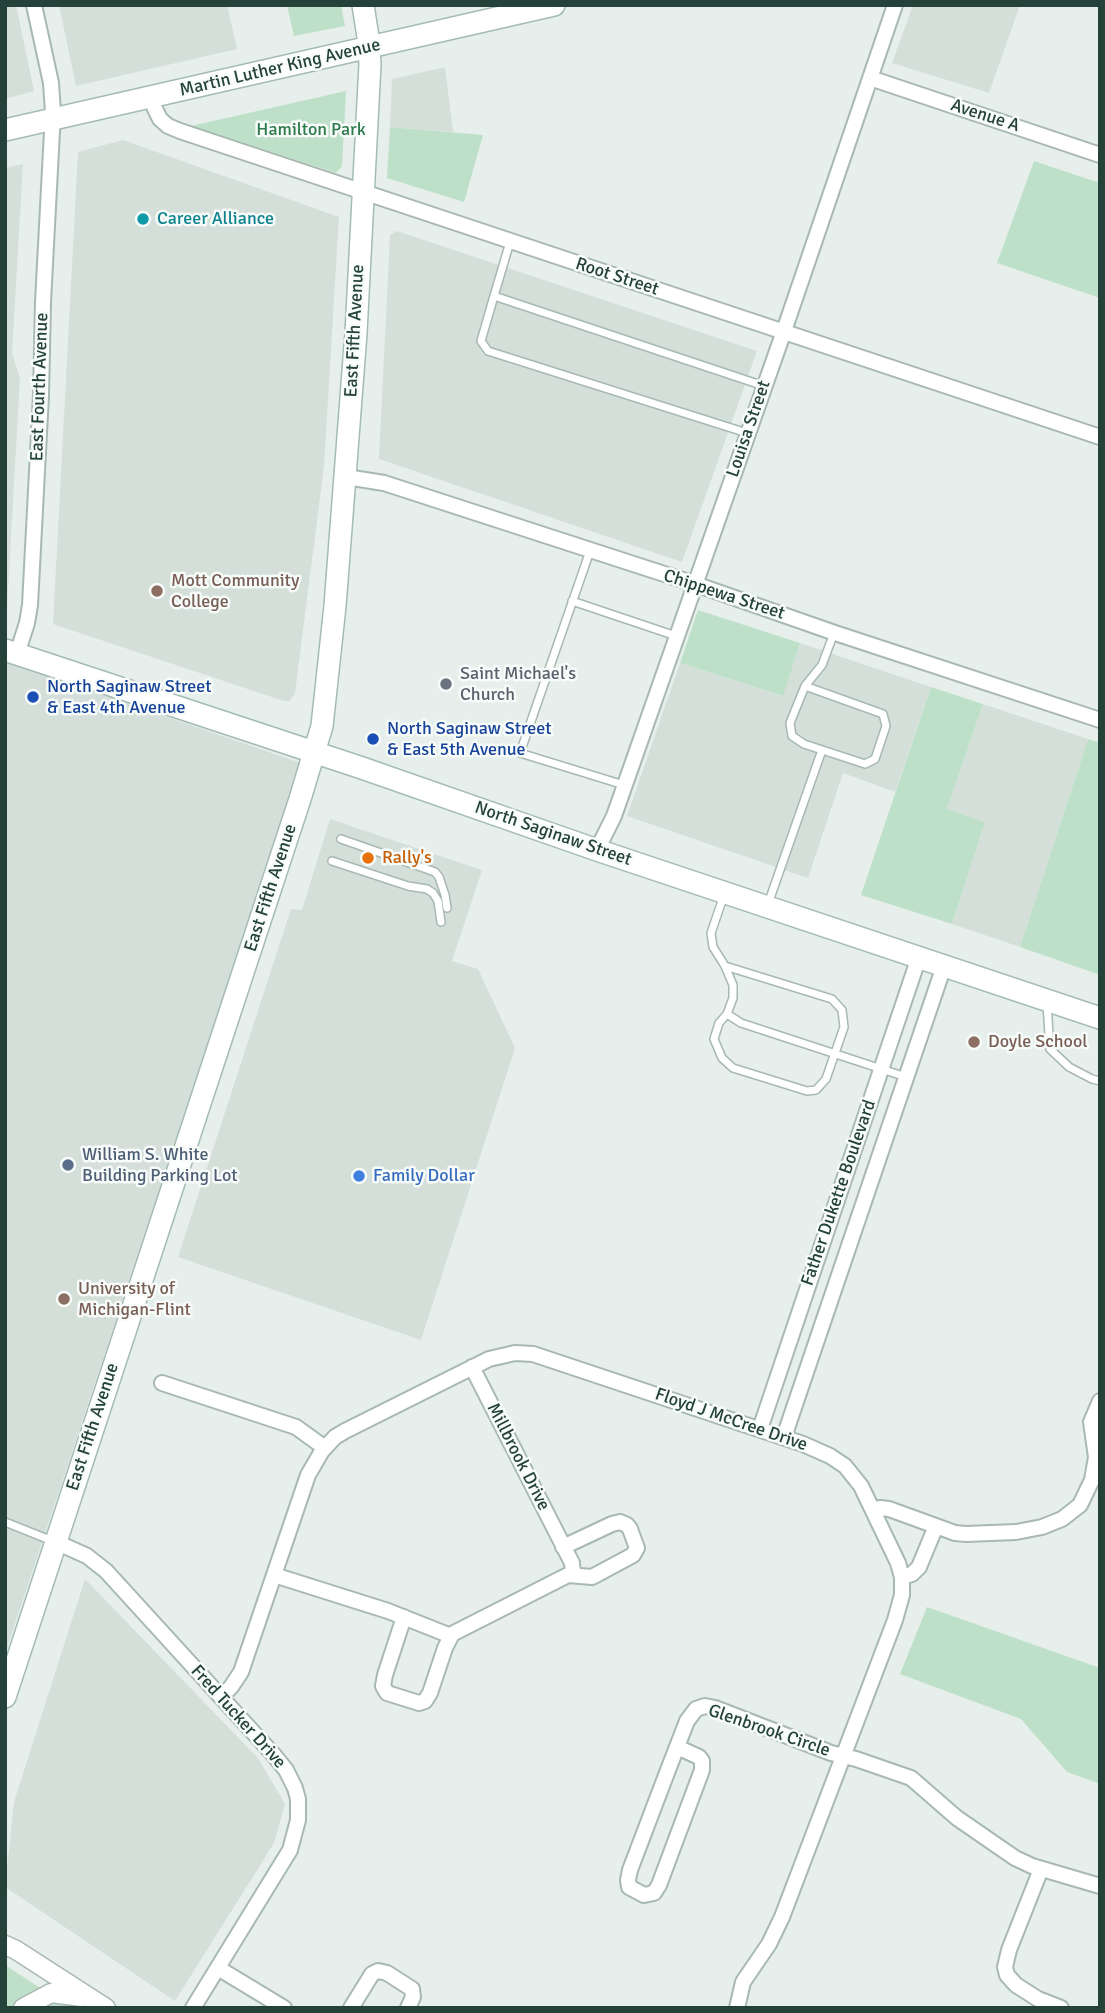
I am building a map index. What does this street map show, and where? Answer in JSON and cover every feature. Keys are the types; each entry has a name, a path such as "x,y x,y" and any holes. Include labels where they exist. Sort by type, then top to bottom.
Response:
{"main road":[{"name":"East Fifth Avenue","path":"5,1697 315,753 326,703 346,477 363,193 369,47 363,5"},
{"name":"Martin Luther King Avenue","path":"5,130 554,5"},
{"name":"North Saginaw Street","path":"11,652 1100,1018"}],"street":[{"name":"East Fourth Avenue","path":"11,652 27,623 30,605 53,119 53,94 34,5"},
{"name":"Louisa Street","path":"597,850 614,816 895,5"},
{"name":"Avenue A","path":"870,78 1100,155"},
{"name":"Root Street","path":"151,97 160,119 174,129 1100,437"},
{"name":"Chippewa Street","path":"346,477 384,483 1100,720"},
{"name":"Father Dukette Boulevard","path":"760,1429 919,957"},
{"name":"Father Dukette Boulevard","path":"784,1437 944,965"},
{"path":"814,1267 839,1275"},
{"path":"795,1324 820,1332"},
{"name":"Floyd J McCree Drive","path":"221,1697 241,1672 315,1460 345,1431 472,1367 506,1354 533,1354 824,1452 845,1466 857,1479 895,1556 902,1577 902,1595 898,1613 777,1928 743,1982 737,2008"},
{"name":"Millbrook Drive","path":"472,1367 573,1567 573,1574"},
{"path":"162,1383 296,1427 325,1448"},
{"path":"873,1510 889,1510 966,1534 1016,1532 1042,1527 1069,1515 1085,1497 1092,1480 1096,1457 1091,1422 1100,1401"},
{"path":"404,1617 383,1682 384,1690 416,1703 425,1701 430,1693 451,1636 573,1574 592,1577 629,1557 637,1548 627,1525 616,1522 563,1547"},
{"path":"902,1577 912,1574 919,1567 936,1526"},
{"name":"Fred Tucker Drive","path":"56,1542 82,1553 100,1565 286,1770 295,1788 299,1809 290,1850 193,2008"},
{"path":"274,1575 404,1617 451,1636"},
{"name":"Glenbrook Circle","path":"677,1747 699,1757 702,1770 659,1885 654,1893 644,1895 629,1887 628,1877 677,1747 692,1712 709,1706 817,1748 911,1778 957,1818 1021,1862 1100,1886"},
{"path":"1041,1869 1005,1966 1007,1975 1016,1985 1038,1999 1061,2008"},
{"path":"5,1945 99,2003"},
{"path":"218,1968 284,2008"},
{"path":"351,2008 372,1974 378,1971 387,1973 412,1989 413,1997 408,2008"},
{"path":"23,2008 51,1993 70,1994 99,2003"}],"lane":[{"path":"510,242 481,341 488,351 747,433"},
{"path":"494,296 764,386"},
{"path":"590,551 520,753 624,785"},
{"path":"572,601 676,636"},
{"path":"805,686 883,713 886,726 875,759 865,764 804,744 792,736 790,723 805,686 822,665 835,633"},
{"path":"768,906 822,750"},
{"path":"341,839 435,872 446,895 447,908"},
{"path":"332,862 408,886 427,889 438,901 441,922"},
{"path":"725,892 711,933 713,947 733,985 733,998 727,1014 719,1023 714,1040 722,1058 733,1068 807,1091 816,1090 826,1079 844,1027 842,1010 831,999 725,966"},
{"path":"1046,1000 1049,1049 1069,1067 1100,1081"},
{"path":"727,1014 741,1023 906,1077"},
{"path":"5,1522 56,1542"}],"shaded area":[{"path":"5,5 16,5 34,91 5,99"},
{"path":"59,5 227,5 237,49 76,86"},
{"path":"913,5 1020,5 989,93 892,63"},
{"path":"445,67 453,132 390,127 392,79"},
{"path":"123,140 339,217 324,466 295,693 290,701 53,624 78,152"},
{"path":"23,164 12,353 20,378 7,608 5,168"},
{"path":"397,231 757,351 682,562 379,459 390,235"},
{"path":"800,643 931,687 895,792 843,773 808,878 627,816 680,663 782,696"},
{"name":"University of Michigan-Flint","path":"5,661 301,763 5,1654"},
{"path":"983,704 1088,739 1020,947 952,924 985,822 947,809"},
{"path":"330,819 482,870 452,961 478,969 515,1048 421,1340 178,1257 291,909 302,910"},
{"path":"85,1579 258,1758 285,1804 274,1843 175,2001 5,1887 14,1802"}],"green space":[{"path":"287,5 341,5 345,26 294,36"},
{"name":"Hamilton Park","path":"346,91 342,166 336,173 191,126"},
{"path":"390,127 483,135 464,202 387,178"},
{"path":"1034,161 1100,183 1100,298 997,263"},
{"path":"698,610 800,643 783,696 680,663"},
{"path":"931,687 983,704 947,809 985,822 952,924 861,895"},
{"path":"1088,739 1100,743 1100,975 1020,947"},
{"path":"927,1607 1100,1668 1100,1784 1067,1772 1021,1719 900,1674"},
{"path":"5,1965 71,2008 5,2008"}],"place":[{"name":"Career Alliance","path":"143,219"},
{"name":"Mott Community College","path":"157,591"},
{"name":"Saint Michael's Church","path":"446,684"},
{"name":"North Saginaw Street & East 4th Avenue","path":"33,697"},
{"name":"North Saginaw Street & East 5th Avenue","path":"373,739"},
{"name":"Rally's","path":"368,858"},
{"name":"Doyle School","path":"974,1042"},
{"name":"William S. White Building Parking Lot","path":"68,1165"},
{"name":"Family Dollar","path":"359,1176"},
{"name":"University of Michigan-Flint","path":"64,1299"}]}
